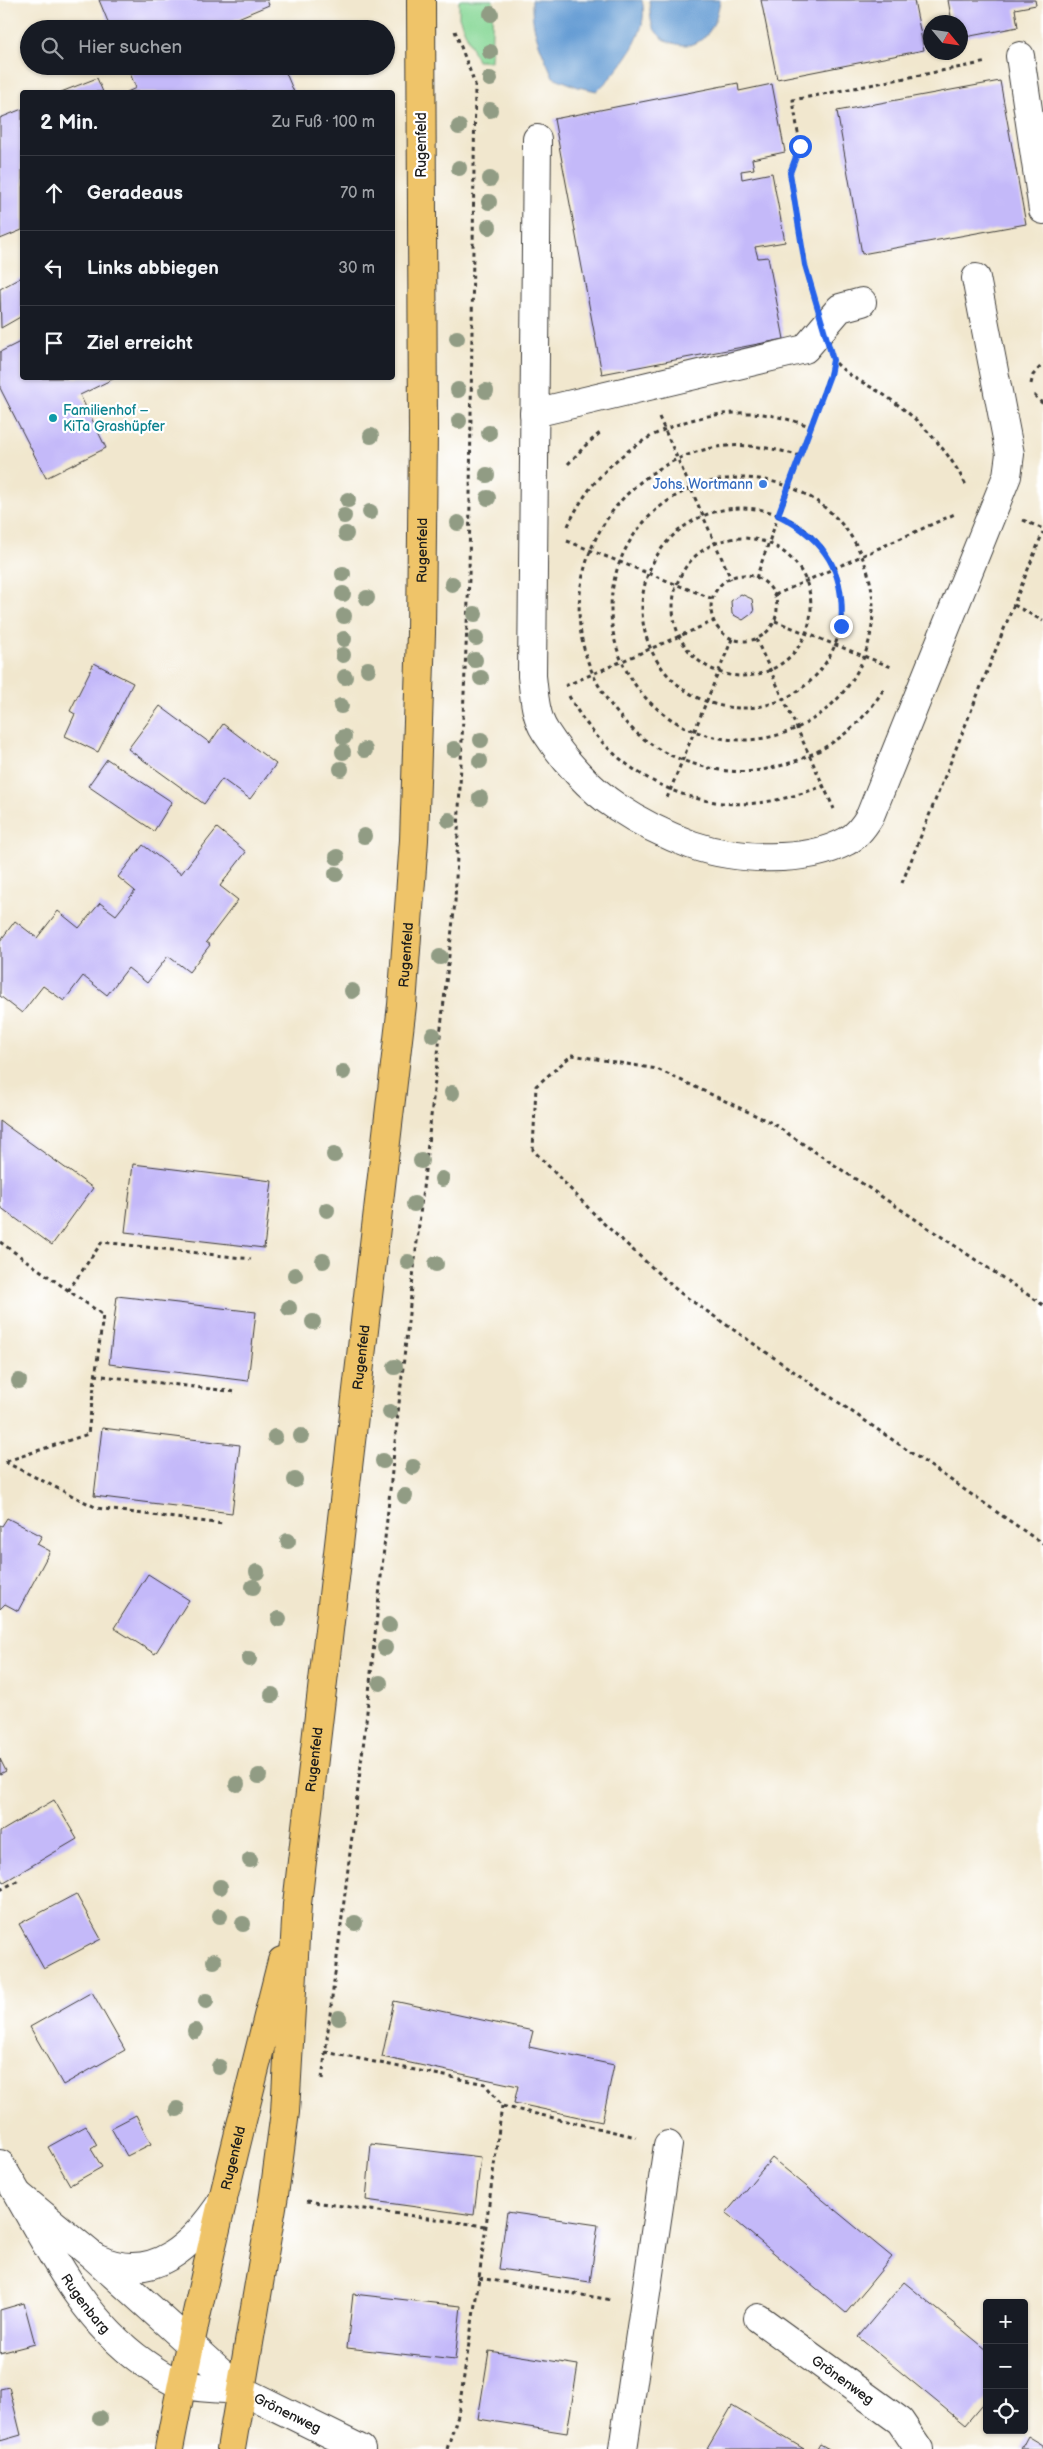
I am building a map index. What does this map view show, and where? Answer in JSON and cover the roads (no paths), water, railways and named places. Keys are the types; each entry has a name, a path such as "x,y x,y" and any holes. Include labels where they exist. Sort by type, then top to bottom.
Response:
{"main road":[{"name":"Rugenfeld","path":"241,2390 274,2195 285,2112 297,1904 402,1005 413,850 421,633 423,441 421,0"},
{"name":"Rugenfeld","path":"181,2384 245,2107 297,1904"},
{"path":"169,2449 181,2384"},
{"path":"231,2449 241,2390"}],"street":[{"path":"1020,56 1034,98 1043,210"},
{"path":"537,139 532,676 535,699 544,729 564,758 590,784 616,806 654,829 693,845 728,853 765,857 799,856 830,849 849,841 870,816 925,680 985,506 1007,476 1010,454 976,278"},
{"path":"534,413 805,348 840,308 862,302"},
{"path":"623,2449 668,2144"},
{"name":"Rugenbarg","path":"0,2164 68,2282 92,2315 128,2352 159,2374 181,2384 241,2390"},
{"name":"Rugenbarg","path":"20,2196 94,2258 241,2390"},
{"name":"Rugenbarg","path":"94,2258 112,2266 129,2268 158,2262 190,2243 207,2224 225,2197"},
{"name":"Grönenweg","path":"758,2318 900,2421 919,2449"},
{"name":"Grönenweg","path":"241,2390 361,2449"}],"water":[{"path":"532,0 642,0 644,12 642,25 638,38 631,50 606,83 597,91 578,87 553,77 535,31"},
{"path":"649,0 720,0 715,20 706,36 691,44 681,45 665,40 655,30 651,21"}],"place":[{"name":"Familienhof – KiTa Grashüpfer","path":"53,418"},
{"name":"Johs. Wortmann","path":"763,484"}]}
